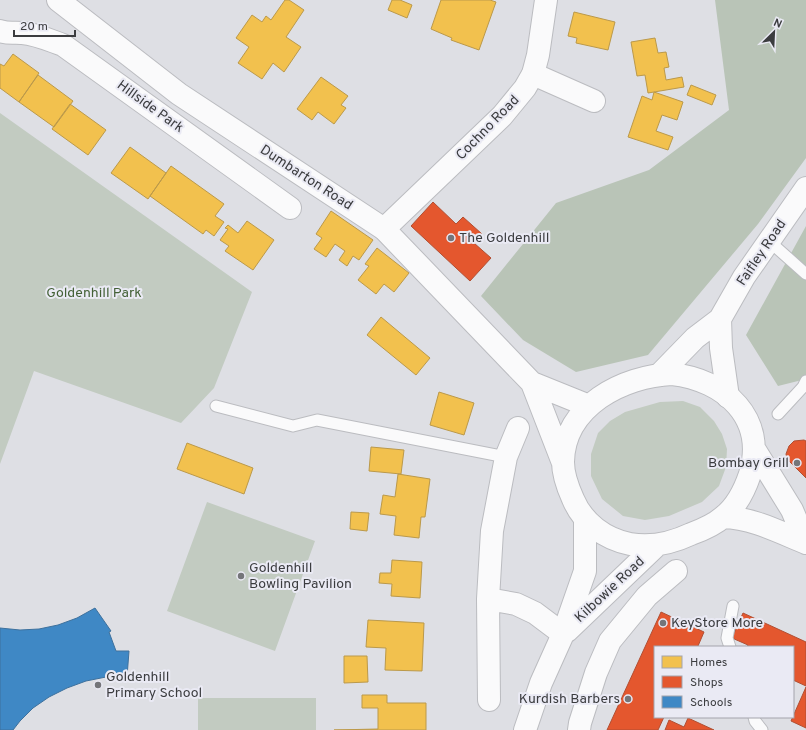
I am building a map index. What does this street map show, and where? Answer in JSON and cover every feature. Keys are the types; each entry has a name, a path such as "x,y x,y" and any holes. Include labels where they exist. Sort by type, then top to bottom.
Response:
{"main road":[{"name":"Dumbarton Road","path":"58,0 179,94 384,229 532,383"},
{"name":"Cochno Road","path":"384,229 502,116 525,88 533,74 538,55 546,0"},
{"name":"Hillside Park","path":"0,31 7,33 21,32 62,45 290,208"},
{"path":"533,74 594,101"},
{"name":"Faifley Road","path":"659,375 695,338 720,319 744,277 806,188"},
{"path":"720,319 721,348 728,396"},
{"path":"532,383 563,463 568,489 575,505 584,519 604,535 616,540 643,546 657,545 683,538 704,529 723,518 742,494 748,480 754,450 752,430 746,417 738,406 728,396 709,384 698,379 685,376 659,375 642,378 609,391 589,406 571,428 567,439 563,463"},
{"path":"532,383 589,406"},
{"path":"489,700 488,599 492,531 506,458 518,428"},
{"path":"754,450 792,510 806,543"},
{"path":"723,518 736,518 756,522 806,543"},
{"name":"Kilbowie Road","path":"525,730 540,683 563,634 585,571 584,519"},
{"name":"Kilbowie Road","path":"563,634 657,545"},
{"path":"579,730 596,673 610,641 647,596 676,571"},
{"path":"488,599 516,604 535,613 563,634"}],"lane":[{"path":"769,241 806,274"},
{"path":"778,414 803,387 806,381"},
{"path":"216,406 293,426 317,420 506,458"},
{"path":"730,646 727,638 733,606"},
{"path":"755,718 762,730"}],"green space":[{"path":"715,0 806,0 806,158 758,224 648,355 576,372 523,340 481,296 556,203 649,170 729,110"},
{"name":"Goldenhill Park","path":"0,113 252,292 214,388 181,423 34,371 0,464"},
{"path":"806,226 806,379 778,386 746,335"},
{"path":"683,401 700,407 714,421 722,434 727,449 726,467 719,486 702,502 669,516 645,520 623,516 602,499 591,476 591,454 598,433 610,421 625,412 660,402"},
{"name":"Goldenhill Bowling Pavilion","path":"207,502 315,541 275,651 167,611"},
{"path":"198,698 316,698 316,730 198,730"}],"building: Homes":[{"path":"285,0 289,0 304,10 286,37 301,47 284,72 273,63 262,79 238,63 249,47 236,38 252,15 262,22 266,16 271,20"},
{"path":"392,0 400,0 412,5 407,18 388,10"},
{"path":"441,0 490,0 496,2 479,50 451,40 452,38 431,29"},
{"path":"574,12 615,22 608,50 576,43 577,38 568,36"},
{"path":"655,38 658,53 666,52 669,67 664,68 666,80 682,77 684,87 648,93 645,75 637,76 631,42"},
{"path":"13,54 39,73 19,102 0,88 0,64 4,66"},
{"path":"38,75 73,101 54,127 19,102"},
{"path":"321,77 348,96 341,105 346,108 334,124 318,112 312,120 297,109"},
{"path":"691,85 716,95 712,105 687,95"},
{"path":"654,92 683,102 677,120 662,115 656,131 673,137 668,150 628,137 642,96 652,100"},
{"path":"70,104 106,130 88,155 52,129"},
{"path":"130,147 166,173 148,199 111,173"},
{"path":"171,166 224,204 215,216 224,222 214,236 206,230 203,234 150,196"},
{"path":"331,211 373,240 359,260 353,256 347,266 339,260 345,251 335,244 326,257 314,249 322,238 316,234"},
{"path":"247,221 274,240 253,270 225,251 229,246 220,240 228,229 225,228 228,225 238,233"},
{"path":"377,248 409,273 394,292 384,284 376,294 358,280 369,266 365,264"},
{"path":"381,317 430,358 416,375 367,335"},
{"path":"439,392 474,403 464,435 430,425"},
{"path":"187,443 253,468 244,494 177,469"},
{"path":"371,447 404,450 401,474 369,471"},
{"path":"398,474 430,479 425,517 421,517 419,538 394,535 396,516 380,514 383,495 395,497"},
{"path":"351,512 369,513 367,531 350,529"},
{"path":"392,560 422,562 420,598 391,596 392,584 379,583 380,573 391,573"},
{"path":"368,620 424,623 422,671 385,670 386,648 366,647"},
{"path":"344,656 367,656 368,682 344,683"},
{"path":"362,695 387,695 387,703 426,703 426,730 334,730 378,729 378,708 362,708"}],"building: Shops":[{"name":"The Goldenhill","path":"433,202 456,224 463,217 482,234 474,243 491,258 470,281 411,226"},
{"path":"794,441 806,441 806,478 787,459 786,454 789,446"},
{"path":"661,612 704,632 698,646 654,646 654,718 664,718 658,730 607,730"},
{"path":"743,613 806,642 806,686 794,680 794,646 748,646 732,638"},
{"path":"806,687 806,728 791,721 794,718 794,714"},
{"path":"688,718 714,730 665,730 669,720 684,727"}],"building: Schools":[{"path":"95,608 111,631 109,632 116,651 129,651 127,677 106,677 86,681 67,688 49,697 33,708 13,730 0,730 0,628 20,630 39,629 58,625 77,618"}],"place":[{"name":"The Goldenhill","path":"451,238"},
{"name":"Bombay Grill","path":"797,463"},
{"name":"Goldenhill Bowling Pavilion","path":"241,576"},
{"name":"KeyStore More","path":"663,623"},
{"name":"Goldenhill Primary School","path":"98,685"},
{"name":"Kurdish Barbers","path":"628,699"}]}
